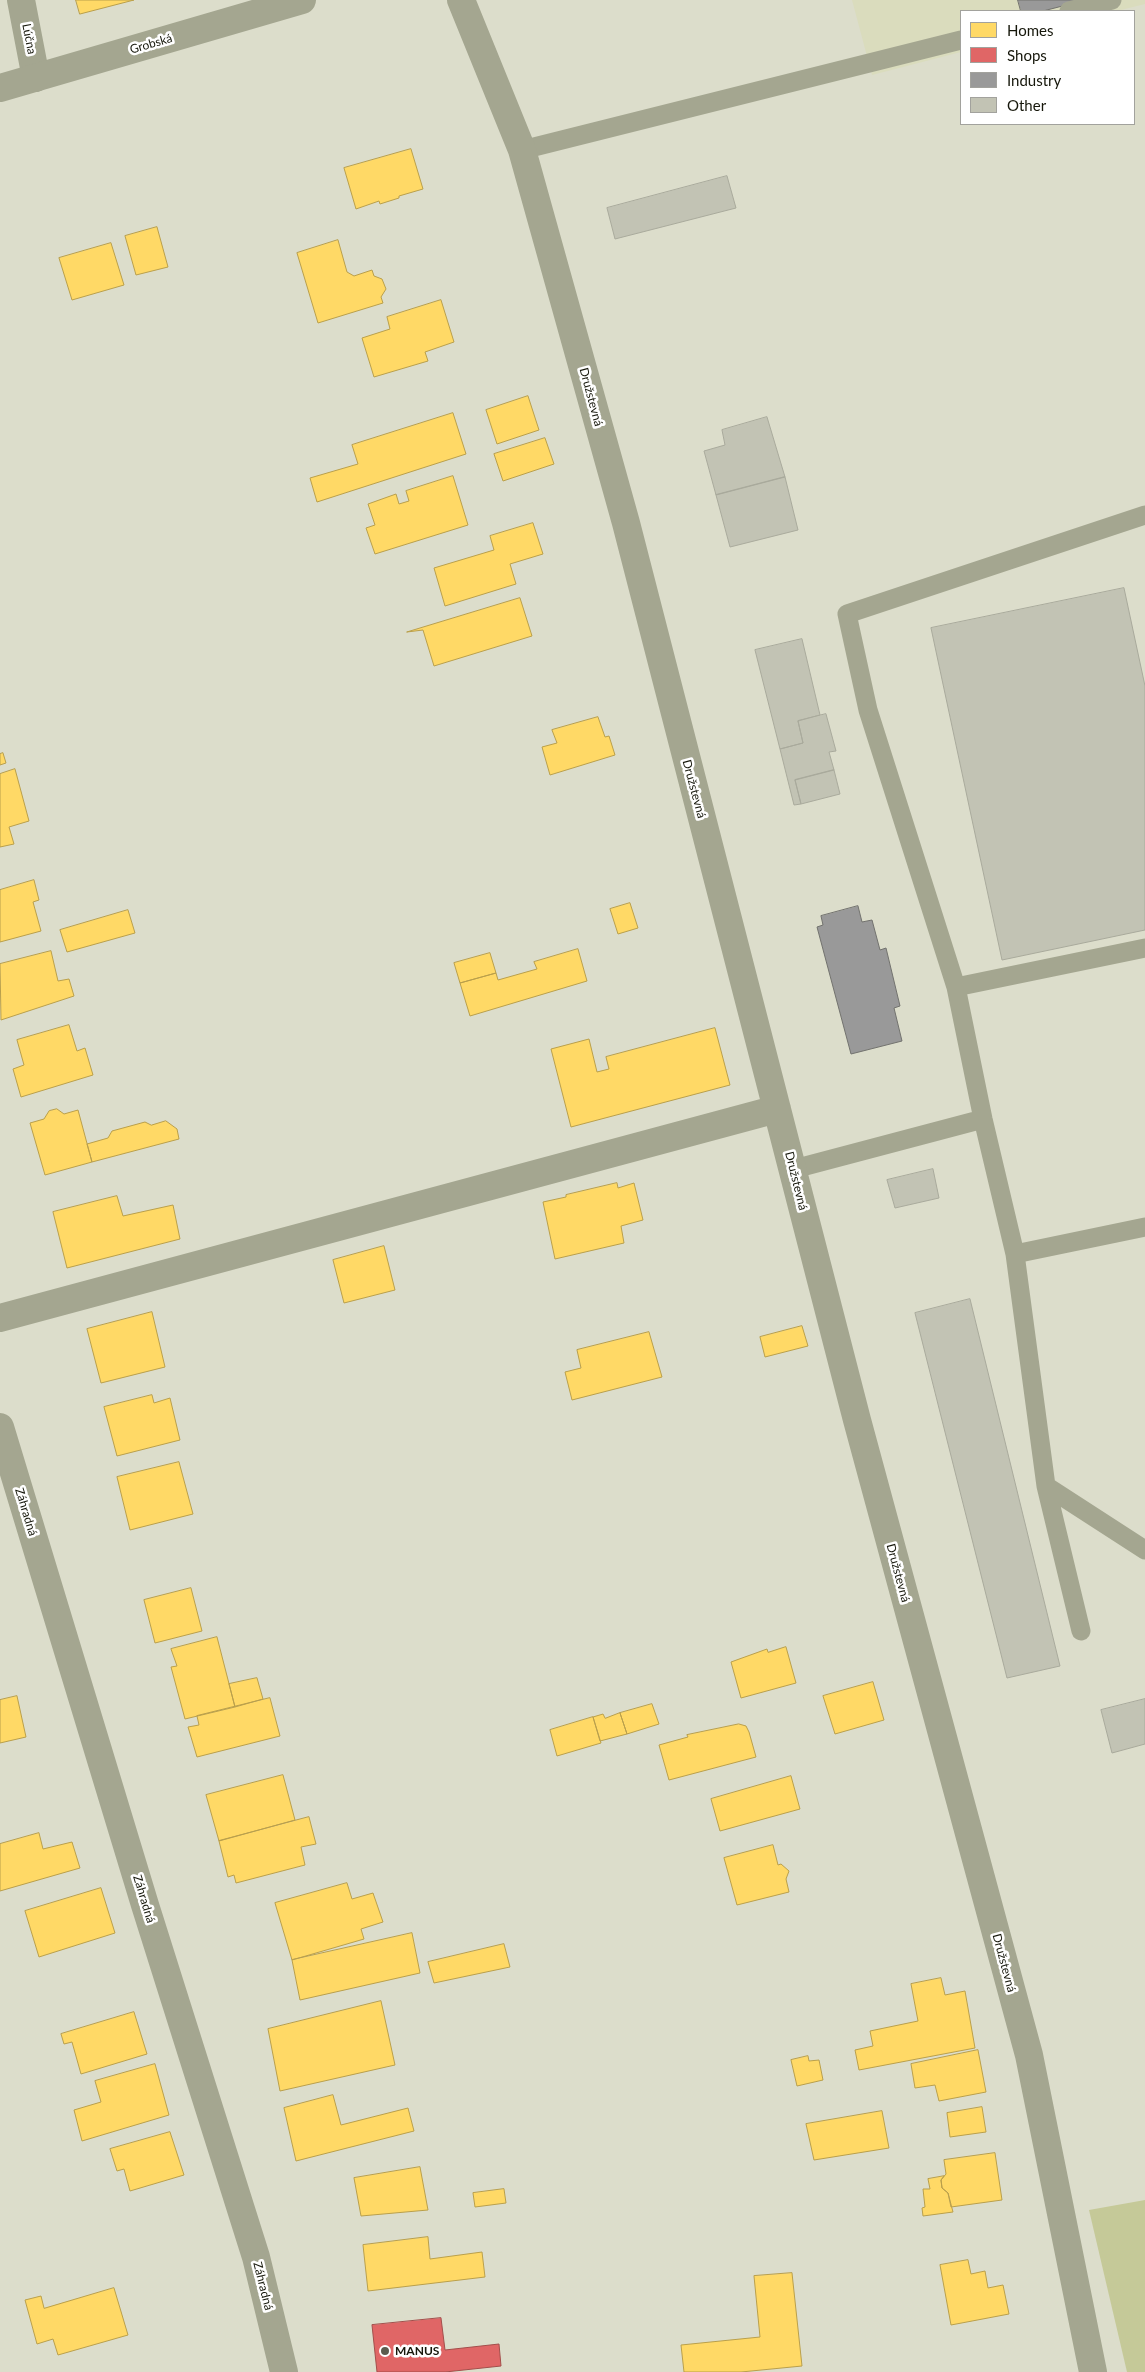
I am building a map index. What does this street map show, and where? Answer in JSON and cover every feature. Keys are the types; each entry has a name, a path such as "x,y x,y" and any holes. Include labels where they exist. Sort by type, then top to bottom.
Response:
{"street":[{"name":"Lúčna","path":"21,0 36,78"},
{"name":"Grobská","path":"0,88 302,0"},
{"name":"Družstevná","path":"462,0 522,150 626,523 867,1458 1029,2055 1092,2372"},
{"path":"0,1318 777,1108"},
{"name":"Záhradná","path":"0,1428 142,1896 256,2257 284,2372"}],"lane":[{"path":"1074,10 1112,0"},
{"path":"522,150 960,40"},
{"path":"1081,1630 1046,1486 1015,1254 983,1119 956,987 868,710 847,614 1145,515"},
{"path":"956,987 1145,948"},
{"path":"794,1169 983,1119"},
{"path":"1015,1254 1145,1227"},
{"path":"1046,1486 1145,1550"}],"shaded area":[{"path":"852,0 1145,0 1145,4 1121,10 960,10 960,52 872,75"},
{"path":"1145,2200 1145,2372 1127,2372 1089,2210"}],"building: Homes":[{"path":"76,0 134,0 80,14"},
{"path":"411,149 423,189 380,204 379,201 356,209 344,168"},
{"path":"157,227 168,267 136,275 125,236"},
{"path":"338,240 347,272 354,276 372,270 374,276 382,279 386,289 381,297 383,303 318,323 297,253"},
{"path":"111,243 124,285 72,300 59,258"},
{"path":"441,300 454,342 425,352 428,361 374,377 362,338 390,329 387,317"},
{"path":"528,396 539,430 497,444 486,410"},
{"path":"453,413 466,454 317,502 310,478 358,464 352,445"},
{"path":"545,438 554,464 503,481 494,454"},
{"path":"453,476 468,525 375,554 366,528 375,525 368,504 396,494 399,504 409,501 406,491"},
{"path":"533,523 543,554 510,564 516,584 445,606 434,568 494,550 490,536"},
{"path":"520,598 532,636 434,666 423,630 407,632"},
{"path":"598,717 605,737 609,736 615,755 550,775 542,747 557,743 552,730"},
{"path":"3,753 6,763 0,765 0,754"},
{"path":"15,769 29,821 9,827 14,844 0,847 0,774"},
{"path":"34,880 39,900 33,902 41,931 0,942 0,890"},
{"path":"630,903 638,928 618,934 610,909"},
{"path":"128,910 135,933 67,952 60,930"},
{"path":"578,949 587,981 470,1016 460,983 496,973 498,980 537,969 534,962"},
{"path":"51,951 58,981 69,979 74,996 1,1020 0,964"},
{"path":"490,953 496,973 460,983 454,963"},
{"path":"69,1025 77,1051 85,1048 93,1075 21,1097 13,1069 24,1065 17,1040"},
{"path":"715,1028 730,1085 571,1127 551,1049 589,1039 597,1072 609,1069 606,1057"},
{"path":"57,1109 64,1114 78,1110 92,1162 45,1175 30,1123 44,1119 49,1111"},
{"path":"166,1121 177,1129 179,1139 92,1162 87,1144 108,1138 112,1131 145,1122 151,1125"},
{"path":"617,1183 618,1188 634,1183 643,1220 621,1226 624,1243 555,1259 543,1202"},
{"path":"117,1196 123,1216 173,1205 180,1239 67,1268 53,1212"},
{"path":"384,1246 395,1290 344,1303 333,1260"},
{"path":"152,1312 165,1367 101,1383 87,1329"},
{"path":"802,1326 808,1346 765,1357 760,1337"},
{"path":"649,1332 662,1377 572,1400 565,1372 581,1368 577,1350"},
{"path":"152,1395 154,1403 170,1398 180,1440 117,1456 104,1407"},
{"path":"179,1462 193,1514 130,1530 117,1477"},
{"path":"191,1588 202,1631 155,1643 144,1600"},
{"path":"217,1637 235,1707 185,1719 171,1667 177,1666 171,1649"},
{"path":"786,1647 796,1683 741,1698 731,1662 767,1649 768,1652"},
{"path":"257,1678 263,1699 235,1707 229,1684"},
{"path":"873,1682 884,1720 835,1734 823,1696"},
{"path":"17,1696 26,1737 0,1743 0,1700"},
{"path":"270,1698 280,1736 197,1757 188,1727 199,1725 197,1716"},
{"path":"652,1704 659,1724 627,1734 620,1713"},
{"path":"620,1713 627,1734 600,1741 593,1717 603,1714 605,1718"},
{"path":"593,1717 601,1743 557,1756 550,1730"},
{"path":"739,1724 746,1726 756,1757 669,1780 659,1745 688,1737 687,1735"},
{"path":"283,1775 295,1820 219,1841 206,1795"},
{"path":"791,1776 800,1809 720,1831 711,1799"},
{"path":"309,1817 316,1844 301,1847 305,1865 236,1883 234,1875 228,1877 219,1841"},
{"path":"39,1833 43,1849 72,1842 80,1868 0,1891 0,1844"},
{"path":"773,1845 778,1865 781,1864 789,1871 786,1879 789,1892 737,1905 724,1858"},
{"path":"347,1883 352,1899 373,1893 383,1922 361,1929 364,1939 292,1960 275,1903"},
{"path":"101,1888 115,1933 39,1957 25,1911"},
{"path":"412,1933 420,1973 300,2000 292,1960"},
{"path":"504,1944 510,1967 434,1983 428,1962"},
{"path":"941,1978 945,1995 965,1991 975,2048 859,2070 855,2050 873,2046 870,2031 918,2021 911,1984"},
{"path":"381,2001 395,2065 280,2091 268,2029"},
{"path":"134,2012 147,2054 81,2074 72,2042 64,2044 61,2034"},
{"path":"978,2050 986,2092 939,2101 935,2085 915,2088 911,2064"},
{"path":"808,2056 809,2061 819,2060 823,2080 797,2086 791,2060"},
{"path":"155,2064 169,2115 82,2141 74,2110 101,2102 95,2081"},
{"path":"333,2095 341,2125 408,2108 414,2131 296,2161 284,2108"},
{"path":"982,2107 986,2132 950,2137 947,2113"},
{"path":"882,2111 889,2148 814,2160 806,2124"},
{"path":"170,2132 184,2175 130,2191 124,2169 117,2171 110,2149"},
{"path":"995,2153 1002,2200 951,2207 948,2193 942,2188 941,2180 946,2174 944,2160"},
{"path":"420,2167 428,2210 361,2216 354,2178"},
{"path":"944,2176 941,2180 942,2188 948,2193 953,2212 923,2216 922,2208 925,2207 923,2189 930,2189 928,2179"},
{"path":"504,2189 506,2203 475,2207 473,2193"},
{"path":"428,2237 430,2259 482,2252 485,2277 368,2291 363,2245"},
{"path":"968,2260 971,2274 985,2271 988,2288 1003,2285 1009,2314 951,2325 940,2265"},
{"path":"792,2273 802,2366 741,2372 684,2372 681,2345 760,2337 754,2276"},
{"path":"114,2288 128,2335 58,2355 53,2339 37,2344 25,2300 41,2296 44,2308"}],"building: Shops":[{"path":"441,2318 445,2350 499,2344 501,2366 445,2372 377,2372 372,2325"}],"building: Industry":[{"path":"1018,0 1086,0 1047,10 1021,10"},
{"path":"858,906 862,922 872,920 880,950 886,948 900,1006 894,1008 902,1041 851,1054 817,927 823,925 821,916"}],"building: Other":[{"path":"727,176 736,208 615,239 607,208"},
{"path":"767,417 785,477 716,495 704,451 725,445 722,430"},
{"path":"785,477 798,530 730,547 716,495"},
{"path":"1124,588 1145,686 1145,930 1002,960 931,628"},
{"path":"802,639 820,715 798,721 803,743 780,749 755,650"},
{"path":"826,714 836,751 829,752 834,770 795,780 801,804 794,805 780,749 803,743 798,721"},
{"path":"834,770 840,794 801,804 795,780"},
{"path":"933,1169 939,1198 895,1208 887,1180"},
{"path":"970,1299 1060,1666 1007,1678 915,1313"},
{"path":"1145,1699 1145,1744 1112,1753 1101,1710"}],"place":[{"name":"MANUS","path":"385,2351"}]}
